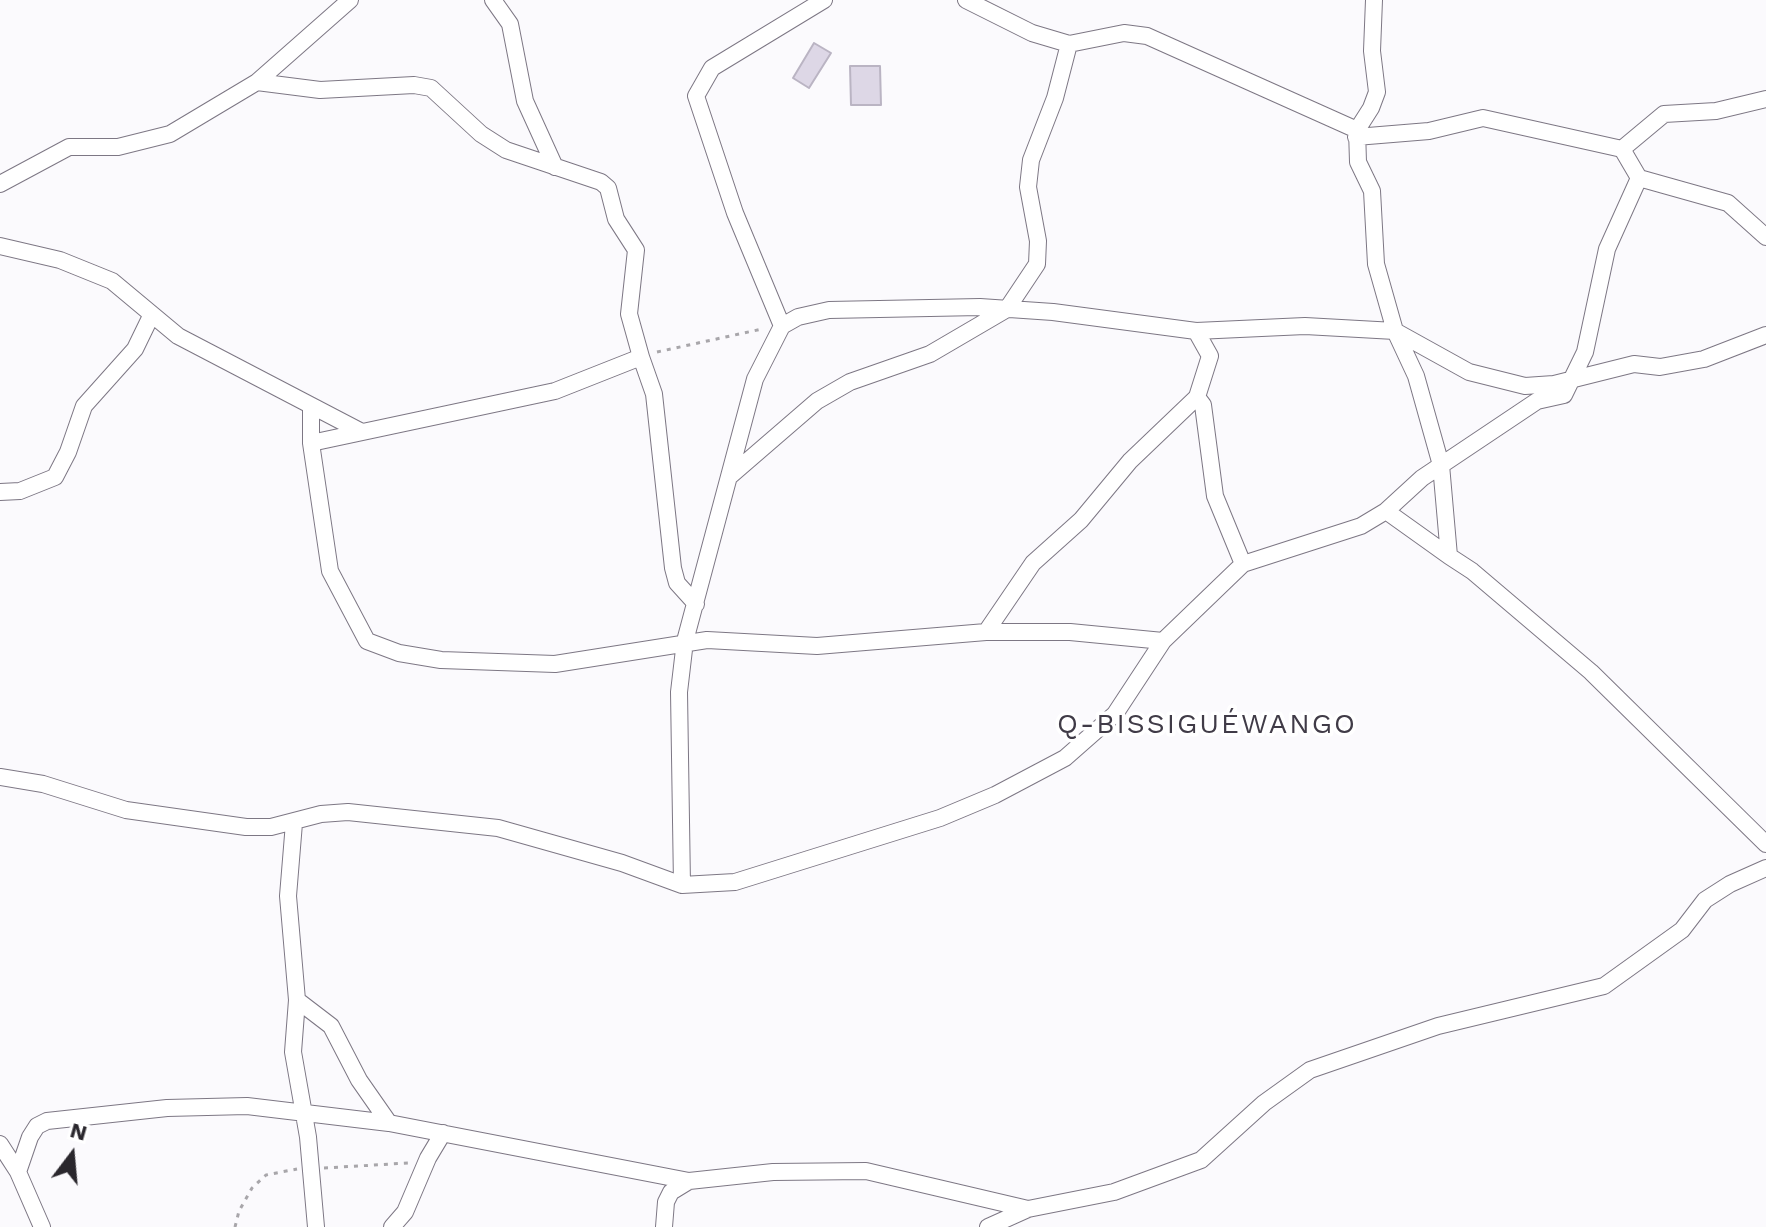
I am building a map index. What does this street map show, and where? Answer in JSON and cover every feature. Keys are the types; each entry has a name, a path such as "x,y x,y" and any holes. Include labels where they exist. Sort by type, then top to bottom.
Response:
{"street":[{"path":"0,184 69,147 118,147 170,134 257,82 350,0"},
{"path":"493,0 510,24 525,101 555,167"},
{"path":"966,0 1032,33 1069,44 1124,33 1147,36 1356,133 1429,131 1483,118 1622,149 1639,178 1728,203 1766,237"},
{"path":"1374,0 1372,51 1377,92 1356,133 1358,162 1372,191 1376,264 1395,331 1416,376 1441,465 1449,556"},
{"path":"782,326 735,213 696,96 712,68 754,39 820,2"},
{"path":"728,479 817,401 850,382 930,354 1007,309 1037,264 1038,241 1028,187 1031,160 1055,98 1069,44"},
{"path":"257,82 320,90 414,85 431,88 481,134 506,150 601,182 608,188 616,219 632,239 637,261 629,314 654,394 673,568 677,583 696,604"},
{"path":"1622,149 1664,114 1716,111 1766,99"},
{"path":"0,777 43,784 146,814 246,827 294,823 321,814 348,812 498,828 622,863 682,885 713,886 764,874 940,818 995,795 1065,758 1091,737 1115,714 1163,641 1243,564 1361,526 1386,511 1441,465 1537,401 1563,397 1576,378 1600,294 1607,249 1639,178"},
{"path":"0,246 60,260 112,281 128,291 151,316 178,336 360,431"},
{"path":"682,885 679,692 685,641 755,379 782,326 798,317 829,310 1007,309 1196,331 1305,326 1395,331 1469,372 1512,385 1541,386 1634,364 1660,367 1704,359 1766,335"},
{"path":"0,492 20,491 55,477 68,452 84,406 135,349 151,316"},
{"path":"986,632 1033,563 1081,520 1130,461 1197,397 1210,356 1196,331"},
{"path":"311,443 555,391 641,357"},
{"path":"1197,397 1203,405 1215,496 1243,564"},
{"path":"311,407 311,443 330,571 367,641 424,658 555,664 685,641 817,646 986,632 1070,632 1163,641"},
{"path":"1386,511 1496,589 1591,672 1766,844"},
{"path":"294,823 288,896 297,1000 293,1052 305,1113 316,1227"},
{"path":"988,1227 1028,1209 1114,1192 1201,1160 1225,1142 1264,1103 1310,1070 1438,1026 1604,986 1682,930 1705,900 1730,884 1766,868"},
{"path":"297,1000 331,1026 359,1080 389,1123"},
{"path":"18,1172 30,1137 37,1126 47,1121 204,1106 389,1123 689,1181 773,1172 866,1171 1028,1209"},
{"path":"392,1227 405,1212 423,1166 443,1133"},
{"path":"0,1144 18,1172 42,1227"},
{"path":"664,1227 666,1202 671,1192 689,1181"}],"path":[{"path":"641,357 711,338 782,326"}],"building":[{"path":"814,43 831,53 809,88 793,78"},
{"path":"850,66 880,66 881,105 851,105"}],"district":[{"name":"Q-BISSIGUÉWANGO","path":"1207,725"}]}
